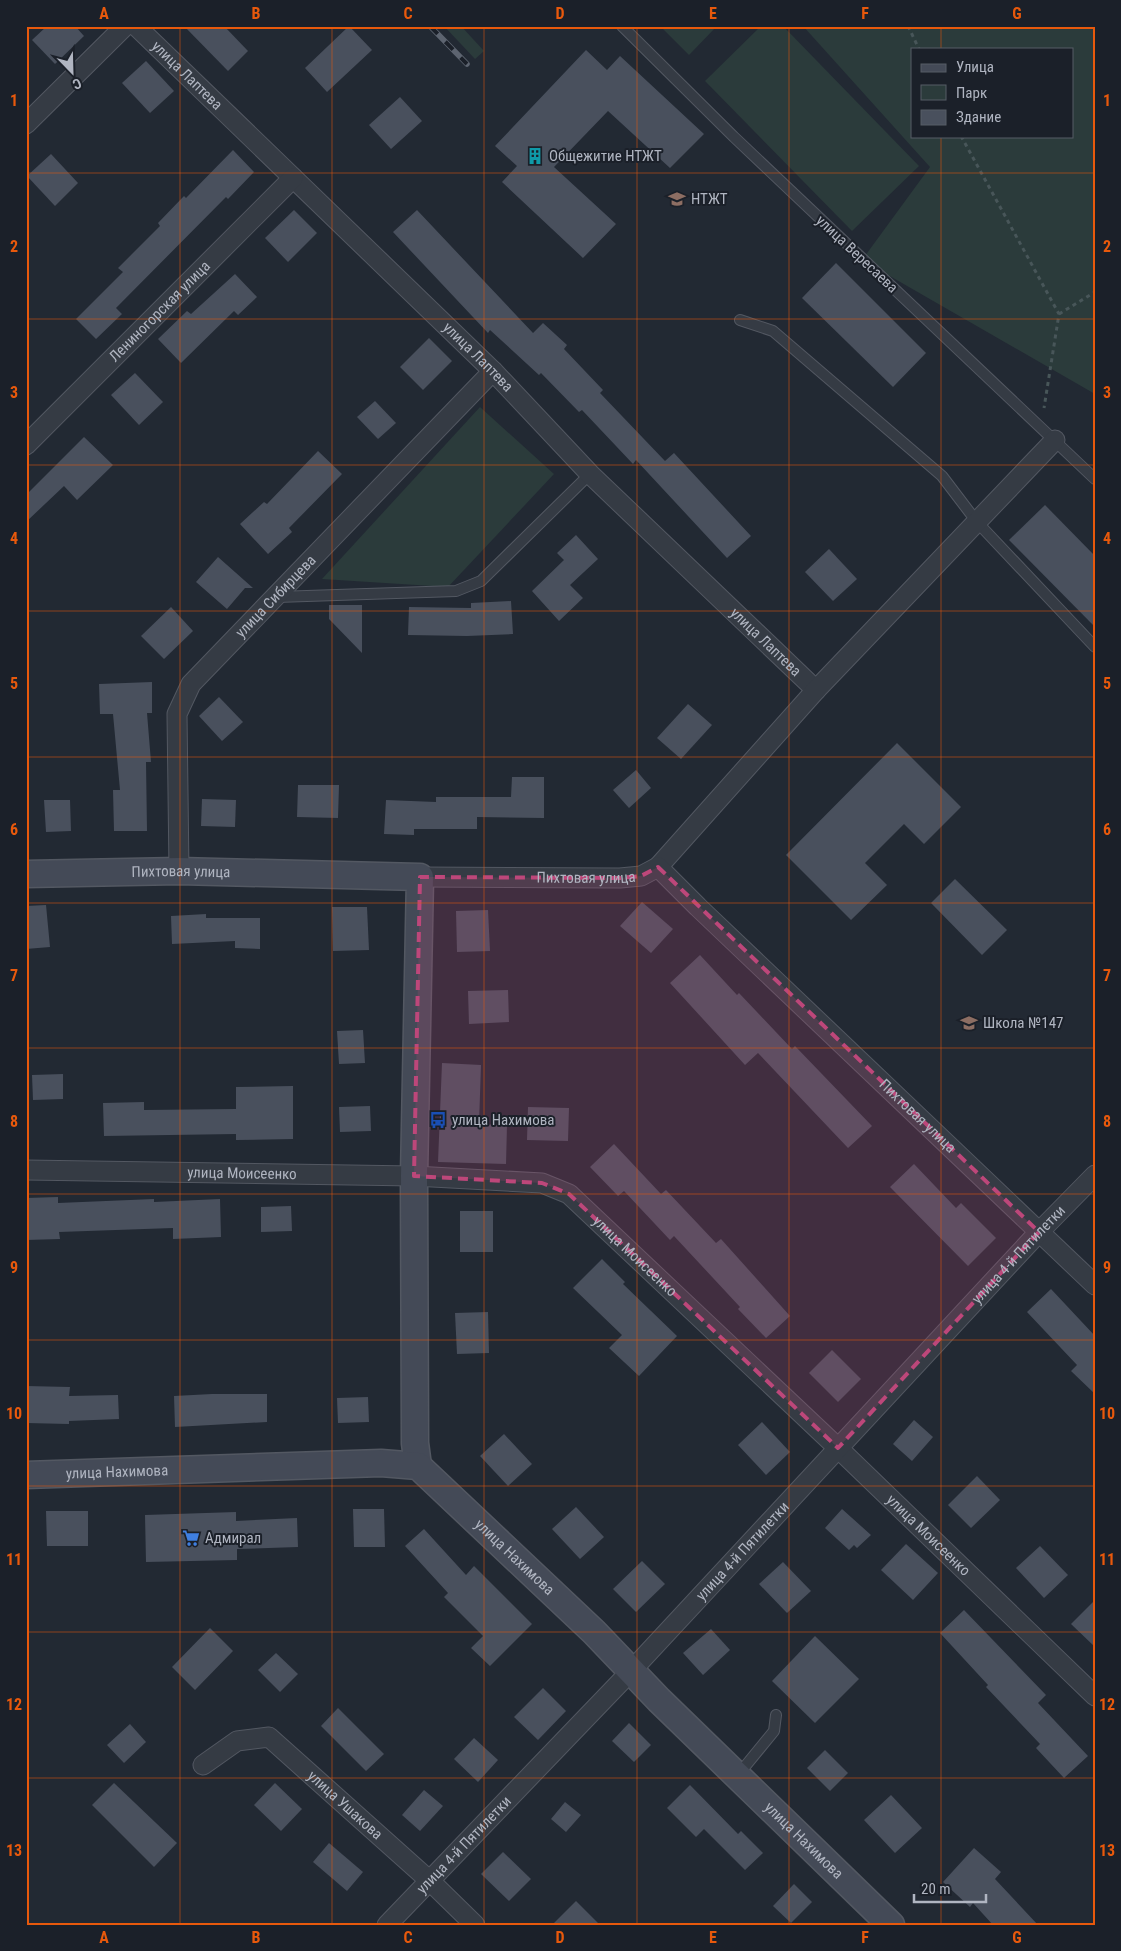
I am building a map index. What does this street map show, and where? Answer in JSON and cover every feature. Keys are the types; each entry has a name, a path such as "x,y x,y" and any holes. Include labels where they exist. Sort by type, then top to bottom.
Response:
{"street":[{"path":"26,124 125,26"},
{"name":"улица Лаптева","path":"136,26 493,371 590,474 816,690"},
{"name":"Лениногорская улица","path":"26,445 293,178"},
{"name":"улица Сибирцева","path":"179,872 176,714 191,684 493,371"},
{"path":"658,867 816,690 1055,440"},
{"name":"Пихтовая улица","path":"26,874 179,872 420,877 620,878 641,876 658,867 1095,1285"},
{"path":"418,1466 415,1443 414,1176 420,877"},
{"name":"улица Моисеенко","path":"26,1170 414,1176 542,1183 569,1194 838,1448 1095,1696"},
{"name":"улица 4-й Пятилетки","path":"387,1925 632,1670 1039,1232 1095,1175"},
{"name":"улица Нахимова","path":"26,1475 381,1463 418,1466 632,1670 659,1700 891,1925"},
{"name":"улица Ушакова","path":"203,1765 238,1741 269,1737 430,1881 475,1925"}],"lane":[{"name":"улица Вересаева","path":"622,26 734,137 1095,479"},
{"path":"740,320 773,331 942,476 977,522 1095,647"},
{"path":"277,597 456,591 481,581 590,474"},
{"path":"738,1776 774,1731 776,1714"}],"path":[{"path":"908,26 919,48"},
{"path":"962,138 1059,314 1043,414"},
{"path":"1059,314 1095,292"}],"highlighted area":[{"path":"658,867 1039,1232 838,1448 569,1194 542,1183 414,1176 420,877 620,878 641,876"}],"green space":[{"path":"444,26 461,26 484,51 475,59"},
{"path":"660,26 717,26 689,55"},
{"path":"761,26 783,26 919,166 852,231 705,81"},
{"path":"803,26 1095,26 1095,394 862,260 930,167"},
{"path":"480,407 554,474 448,587 322,579"}],"building":[{"path":"47,26 75,26 84,36 55,64 32,40"},
{"path":"184,26 224,26 248,51 228,71"},
{"path":"349,26 372,50 327,92 305,68"},
{"name":"Общежитие НТЖТ","path":"586,50 607,70 620,56 704,134 670,168 608,111 554,167 616,224 583,258 502,182 517,166 495,146"},
{"path":"146,61 174,91 150,113 122,83"},
{"path":"400,97 422,121 391,149 369,125"},
{"path":"233,150 254,172 228,199 226,197 116,308 122,314 96,339 76,319 123,272 118,268 160,226 158,223 184,196 186,198"},
{"path":"51,154 78,183 55,206 27,176"},
{"path":"294,210 317,233 288,262 265,238"},
{"path":"417,210 533,333 543,323 567,345 564,349 603,390 600,393 665,461 674,453 751,536 727,558 636,460 633,464 582,410 579,412 541,373 539,375 490,330 488,333 393,232"},
{"path":"836,263 926,353 893,387 802,298"},
{"path":"235,274 257,297 238,315 234,311 181,363 158,339 187,311 191,314"},
{"path":"429,338 452,361 423,390 400,367"},
{"path":"135,373 163,402 139,425 111,395"},
{"path":"375,401 396,423 378,439 357,417"},
{"path":"84,437 113,465 77,500 64,486 26,522 26,495"},
{"path":"318,451 342,474 289,528 292,532 268,554 240,524 264,502 267,504"},
{"path":"1045,505 1095,556 1095,627 1009,540"},
{"path":"576,535 598,559 570,585 583,598 559,621 532,591 564,560 557,553"},
{"path":"829,549 857,579 833,601 805,572"},
{"path":"218,557 253,588 245,588 227,609 196,582"},
{"path":"511,601 513,634 467,636 408,635 409,607 471,608 471,603"},
{"path":"329,605 362,605 362,653 329,619"},
{"path":"171,607 193,631 164,659 141,636"},
{"path":"152,682 152,713 147,713 151,762 146,762 147,831 114,831 113,790 120,790 113,714 100,714 99,684"},
{"path":"219,697 243,722 222,741 199,716"},
{"path":"688,704 712,725 681,759 657,738"},
{"path":"897,743 961,807 924,844 904,824 865,863 887,885 851,920 786,855"},
{"path":"636,770 651,788 629,808 613,790"},
{"path":"512,777 544,777 544,818 477,817 477,829 414,829 414,835 384,834 386,800 436,802 436,797 511,797"},
{"path":"298,785 339,785 338,818 297,817"},
{"path":"202,799 236,800 235,827 201,826"},
{"path":"44,800 70,800 71,831 46,832"},
{"path":"955,879 1007,930 982,955 931,903"},
{"path":"642,902 673,929 651,953 620,926"},
{"path":"46,905 50,947 26,949 26,906"},
{"path":"332,907 367,907 369,950 333,951"},
{"path":"488,910 490,951 457,952 456,911"},
{"path":"206,914 206,918 260,918 260,949 235,948 235,941 172,944 171,916"},
{"path":"700,955 737,995 739,993 792,1049 795,1046 872,1126 848,1148 758,1053 745,1065 670,983"},
{"path":"508,990 509,1022 469,1024 468,991"},
{"path":"363,1030 365,1063 339,1064 337,1031"},
{"path":"442,1063 481,1065 479,1124 507,1125 506,1164 438,1162"},
{"path":"63,1074 63,1099 33,1100 32,1075"},
{"path":"293,1086 293,1139 236,1140 236,1134 104,1136 103,1103 144,1102 144,1110 236,1109 236,1087"},
{"path":"370,1106 371,1131 340,1132 339,1107"},
{"path":"528,1107 569,1108 568,1141 527,1140"},
{"path":"614,1144 661,1194 666,1190 716,1243 721,1239 790,1316 766,1338 674,1236 670,1240 624,1191 618,1196 590,1167"},
{"path":"914,1164 956,1208 961,1203 996,1238 968,1266 890,1187"},
{"path":"58,1197 58,1203 154,1199 154,1202 220,1199 221,1237 173,1239 173,1228 59,1232 60,1239 26,1240 26,1198"},
{"path":"291,1206 292,1231 261,1232 261,1207"},
{"path":"460,1211 493,1211 493,1252 460,1252"},
{"path":"602,1259 625,1282 623,1284 677,1336 639,1376 609,1348 622,1335 573,1288"},
{"path":"1051,1289 1095,1336 1095,1394 1071,1371 1077,1365 1027,1312"},
{"path":"488,1312 489,1353 457,1354 455,1313"},
{"path":"832,1350 861,1379 838,1402 809,1373"},
{"path":"26,1386 70,1387 69,1396 118,1395 119,1419 69,1421 69,1424 26,1423"},
{"path":"267,1394 267,1422 175,1427 174,1396"},
{"path":"368,1397 369,1422 338,1423 337,1398"},
{"path":"914,1420 933,1437 912,1461 893,1444"},
{"path":"762,1422 790,1452 766,1475 738,1445"},
{"path":"504,1434 532,1464 508,1486 480,1456"},
{"path":"977,1476 1000,1500 971,1528 948,1505"},
{"path":"576,1507 604,1537 580,1559 552,1529"},
{"path":"353,1509 384,1509 385,1547 354,1547"},
{"path":"842,1509 871,1535 857,1548 854,1545 849,1550 825,1528"},
{"path":"46,1511 88,1511 88,1546 47,1546"},
{"name":"Адмирал","path":"236,1512 236,1521 297,1518 298,1547 237,1549 237,1560 146,1562 145,1515"},
{"path":"424,1529 466,1575 474,1566 532,1624 490,1666 471,1648 483,1636 444,1597 448,1593 405,1546"},
{"path":"906,1544 938,1573 913,1600 881,1570"},
{"path":"1040,1546 1068,1575 1044,1598 1016,1568"},
{"path":"642,1561 665,1584 636,1612 613,1589"},
{"path":"783,1562 811,1591 787,1613 759,1584"},
{"path":"1095,1600 1095,1647 1071,1624"},
{"path":"964,1610 1046,1695 1038,1703 1088,1756 1064,1778 1036,1748 1040,1744 986,1687 988,1685 940,1633"},
{"path":"210,1628 233,1651 195,1690 172,1667"},
{"path":"711,1629 730,1650 703,1675 683,1653"},
{"path":"815,1636 859,1679 815,1723 772,1681"},
{"path":"276,1653 298,1674 280,1692 258,1670"},
{"path":"543,1688 566,1711 538,1740 514,1717"},
{"path":"338,1708 384,1754 366,1771 321,1726"},
{"path":"629,1723 651,1745 634,1762 612,1741"},
{"path":"130,1724 146,1742 124,1763 107,1745"},
{"path":"474,1738 498,1760 478,1782 454,1759"},
{"path":"825,1750 848,1773 830,1791 807,1768"},
{"path":"114,1783 177,1843 154,1867 92,1805"},
{"path":"275,1783 302,1809 281,1831 254,1805"},
{"path":"690,1785 738,1834 741,1831 763,1853 745,1870 704,1829 696,1837 667,1808"},
{"path":"424,1790 443,1806 420,1831 402,1815"},
{"path":"891,1795 922,1828 895,1853 864,1820"},
{"path":"565,1802 581,1815 566,1832 551,1819"},
{"path":"329,1843 363,1872 347,1891 313,1862"},
{"path":"974,1848 1001,1872 995,1879 1038,1925 993,1925 973,1903 970,1907 943,1882"},
{"path":"503,1852 531,1879 509,1901 481,1874"},
{"path":"794,1884 812,1902 791,1923 773,1906"},
{"path":"576,1901 600,1925 552,1925"}],"railway":[{"path":"430,26 467,64"}],"place":[{"name":"Общежитие НТЖТ","path":"535,156"},
{"name":"НТЖТ","path":"677,199"},
{"name":"Школа №147","path":"969,1023"},
{"name":"улица Нахимова","path":"438,1120"},
{"name":"Адмирал","path":"191,1538"}]}
